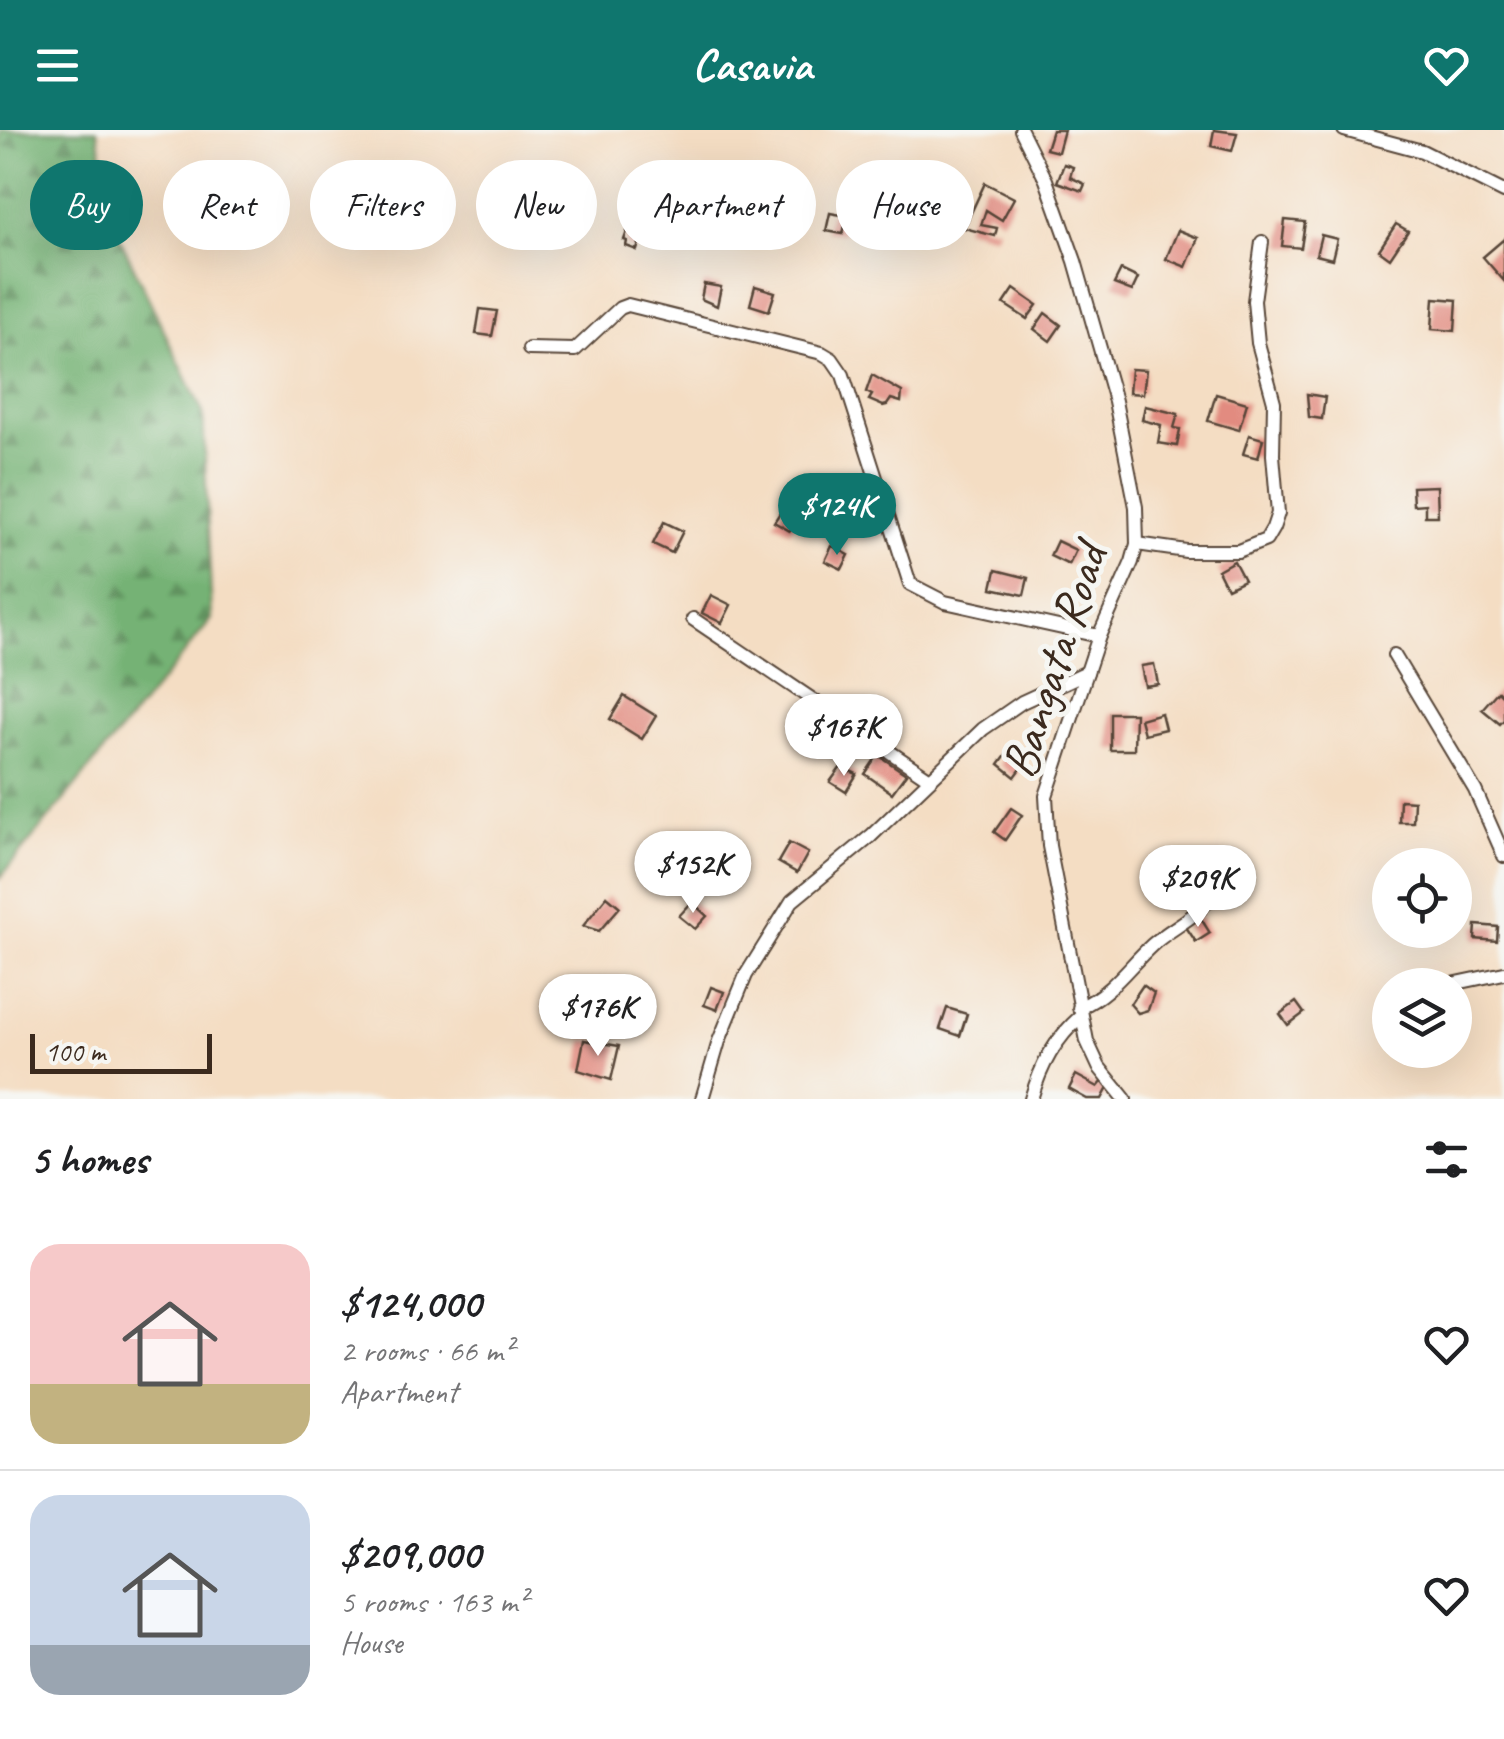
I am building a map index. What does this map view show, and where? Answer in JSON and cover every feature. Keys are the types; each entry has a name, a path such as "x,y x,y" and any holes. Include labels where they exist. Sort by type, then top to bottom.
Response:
{"street":[{"name":"Bangata Road","path":"1021,130 1061,218 1104,358 1132,480 1137,544 1099,636 1050,782 1046,808 1049,846 1080,1012 1098,1067 1125,1099"},
{"path":"1344,130 1422,151 1504,192"},
{"path":"1137,544 1186,552 1238,551 1256,547 1274,528 1278,512 1274,402 1258,343 1254,301 1262,242"},
{"path":"529,349 576,350 628,305 822,353 832,359 843,376 910,584 946,602 1099,636"},
{"path":"693,619 930,779"},
{"path":"1394,655 1475,790 1504,856"},
{"path":"702,1099 719,1041 746,975 780,916 805,888 870,836 983,729 1022,702 1087,672"},
{"path":"1030,1099 1054,1045 1080,1012 1115,986 1150,946 1196,915 1213,893"},
{"path":"1472,979 1504,972"}],"green space":[{"path":"0,130 97,130 103,160 30,160 30,250 126,250 203,413 212,619 0,878"}],"building":[{"path":"1052,130 1064,130 1058,152 1046,149"},
{"path":"1214,130 1237,133 1232,151 1211,146"},
{"path":"1064,164 1073,167 1070,177 1085,184 1082,191 1057,182"},
{"path":"985,183 1014,198 1002,220 986,210 981,225 997,228 995,236 974,231 974,207"},
{"path":"830,213 836,214 836,233 826,231"},
{"path":"1285,220 1305,222 1301,248 1282,246"},
{"path":"1396,224 1408,231 1390,258 1379,250"},
{"path":"1178,230 1198,238 1186,267 1166,259"},
{"path":"1321,235 1337,239 1332,259 1316,255"},
{"path":"1504,239 1504,281 1483,257"},
{"path":"1121,270 1138,278 1132,291 1114,284"},
{"path":"704,284 721,287 717,306 701,299"},
{"path":"755,286 775,292 769,311 750,305"},
{"path":"1014,289 1037,305 1027,319 1004,304"},
{"path":"1434,298 1457,300 1455,331 1432,329"},
{"path":"480,309 497,311 492,336 476,334"},
{"path":"1045,313 1061,325 1050,341 1034,329"},
{"path":"1131,369 1146,370 1143,394 1129,393"},
{"path":"872,375 902,392 901,402 891,399 883,406 869,400 872,395 866,392"},
{"path":"1216,394 1247,403 1239,430 1208,421"},
{"path":"1307,394 1325,397 1322,419 1309,417"},
{"path":"1145,406 1178,414 1174,428 1180,429 1177,446 1158,443 1161,425 1142,420"},
{"path":"1249,435 1263,439 1258,458 1243,454"},
{"path":"1437,486 1438,516 1425,516 1425,504 1413,505 1412,487"},
{"path":"783,508 799,517 790,531 774,522"},
{"path":"664,522 683,531 672,553 653,544"},
{"path":"1057,541 1076,550 1069,565 1050,556"},
{"path":"832,546 849,555 842,569 825,561"},
{"path":"1234,561 1244,580 1227,588 1218,570"},
{"path":"996,570 1028,578 1024,595 992,588"},
{"path":"711,595 731,605 722,623 702,613"},
{"path":"1154,664 1158,684 1145,686 1141,666"},
{"path":"1498,691 1504,697 1504,720 1500,724 1482,709"},
{"path":"624,696 656,716 642,739 610,719"},
{"path":"1110,713 1135,713 1134,750 1110,750"},
{"path":"1161,713 1165,729 1144,734 1140,719"},
{"path":"1007,753 1023,766 1015,777 999,764"},
{"path":"878,755 906,774 892,793 865,774"},
{"path":"841,767 857,774 846,792 830,782"},
{"path":"1400,800 1414,801 1413,822 1399,822"},
{"path":"1011,808 1022,815 1005,840 994,832"},
{"path":"789,843 808,853 797,873 778,862"},
{"path":"607,896 620,907 599,931 583,926"},
{"path":"692,902 707,916 695,929 679,916"},
{"path":"1200,917 1210,933 1196,942 1186,927"},
{"path":"1476,925 1498,927 1497,941 1475,939"},
{"path":"1143,985 1154,993 1148,1010 1138,1013 1130,1004"},
{"path":"711,987 724,992 717,1010 704,1005"},
{"path":"1296,1002 1304,1013 1288,1025 1280,1014"},
{"path":"947,1008 967,1014 960,1036 940,1029"},
{"path":"584,1040 619,1046 611,1080 578,1070"},
{"path":"1076,1075 1098,1087 1102,1082 1109,1086 1102,1099 1087,1099 1069,1089"}]}
